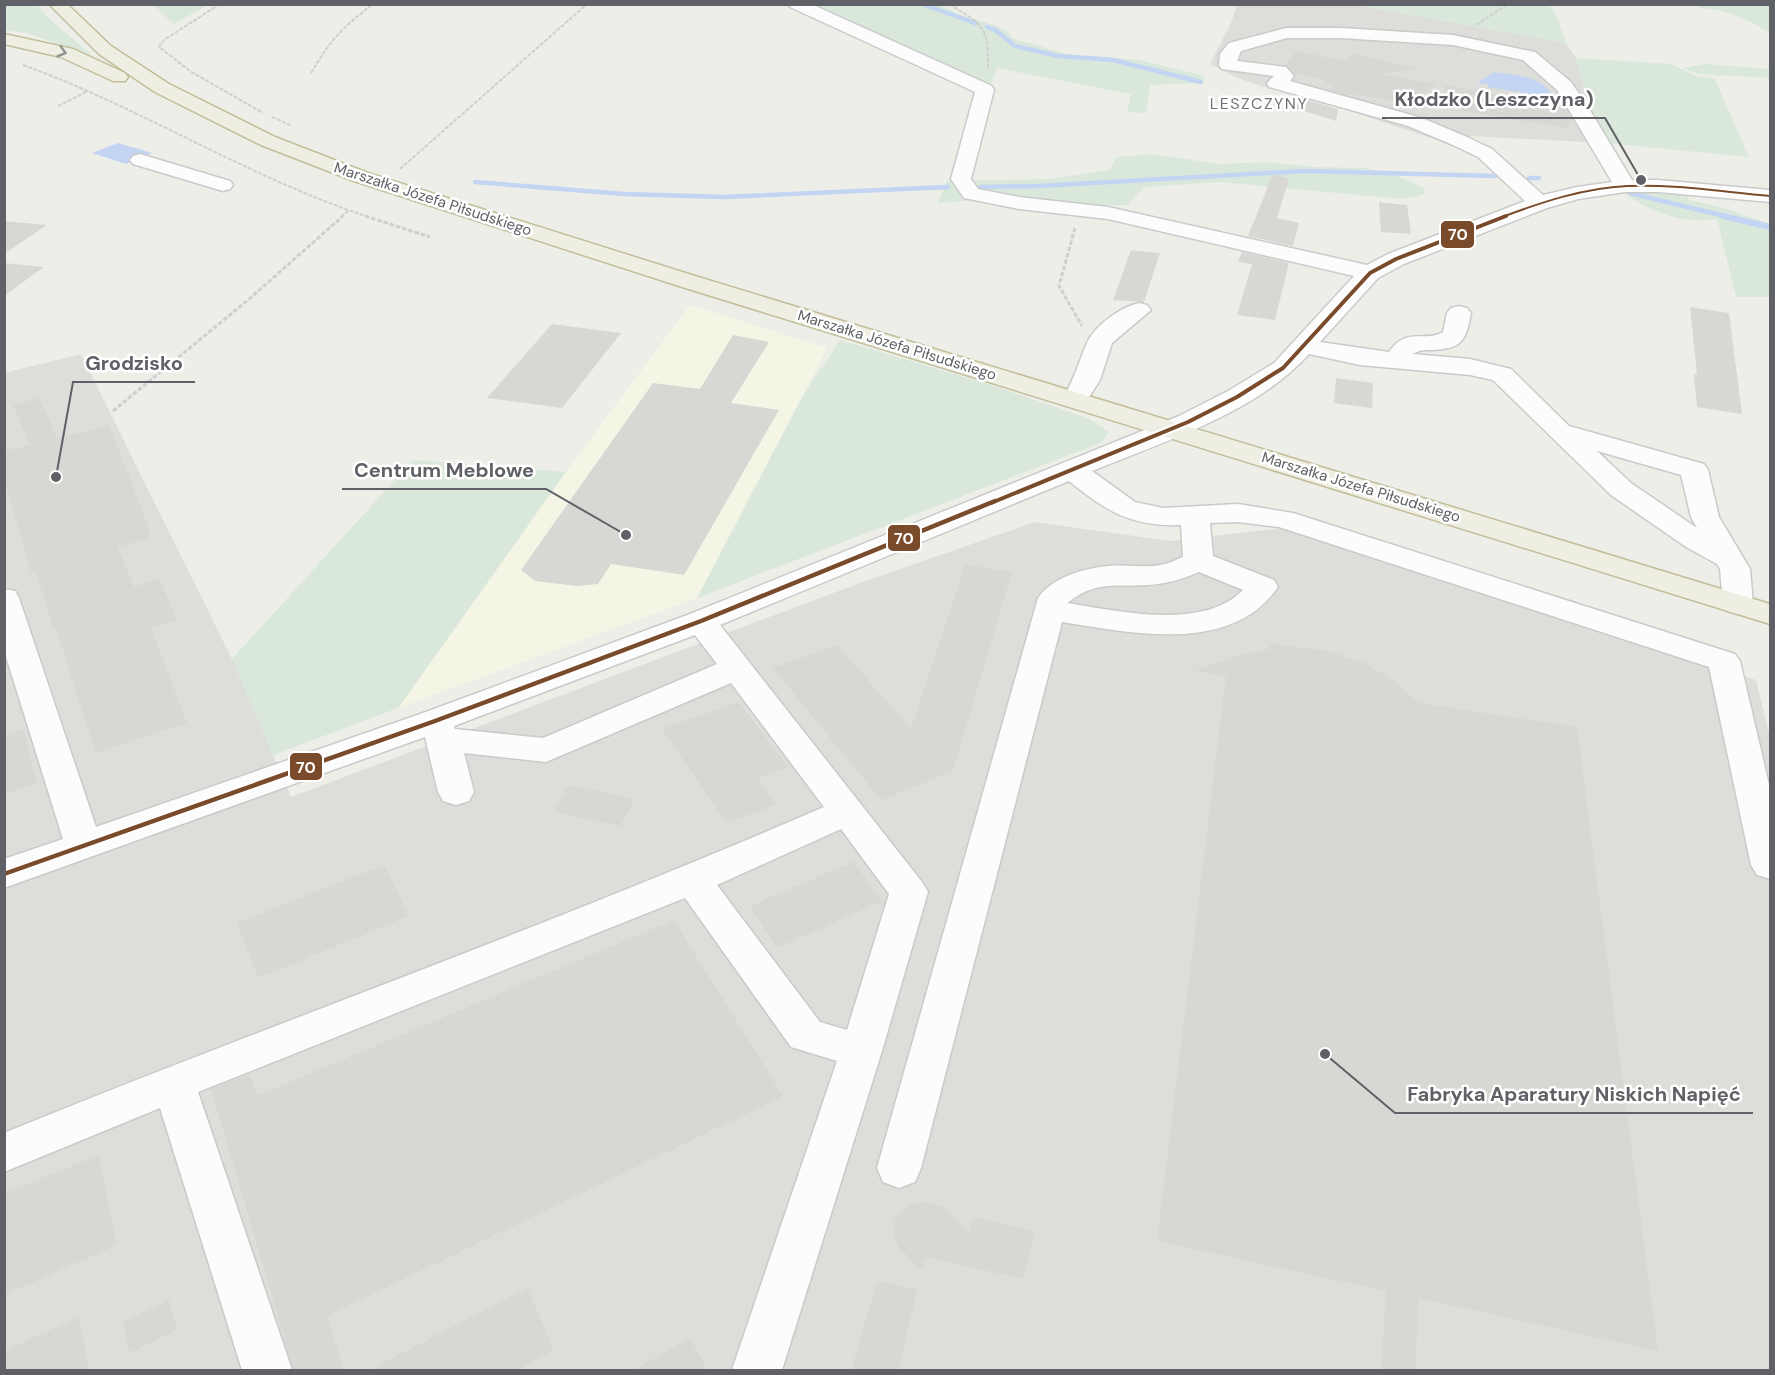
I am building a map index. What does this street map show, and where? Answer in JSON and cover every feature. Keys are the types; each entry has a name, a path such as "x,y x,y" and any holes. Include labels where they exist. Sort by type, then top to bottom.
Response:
{"highway":[{"name":"Marszałka Józefa Piłsudskiego","path":"57,4 105,50 162,87 268,141 423,198 1770,614"},
{"path":"4,39 44,47 85,60 210,123 244,136 268,141"}],"street":[{"path":"796,4 985,90 961,179 971,194 1019,203 1108,213 1370,273"},
{"path":"1539,202 1485,153 1456,139 1415,122 1276,83 1285,76 1280,71 1228,65 1229,54 1235,46 1286,33 1341,33 1453,40 1529,56 1564,86 1579,107 1625,186"},
{"path":"140,160 223,185"},
{"path":"4,874 83,845 439,730 1170,429 1237,397 1283,368 1370,273 1396,259 1539,202 1577,193 1625,186 1658,186 1770,196"},
{"path":"1076,399 1087,380 1100,341 1112,328 1139,310"},
{"path":"1395,361 1402,348 1410,342 1441,341 1453,338 1459,313"},
{"path":"1304,346 1360,357 1470,367 1502,374 1621,489 1696,541 1728,558"},
{"path":"1560,432 1694,470 1705,517 1735,569 1738,604"},
{"path":"1073,470 1126,509 1163,517 1238,513 1283,519 1724,661 1770,865"},
{"path":"1196,516 1198,561"},
{"path":"899,1168 1053,598 1078,582 1108,575 1149,576 1174,572 1198,561 1263,587 1243,607 1211,620 1166,624 1050,610"},
{"path":"4,598 83,845"},
{"path":"701,621 909,892 861,1051 757,1371"},
{"path":"439,730 546,750 738,667"},
{"path":"439,730 456,792"},
{"path":"4,1153 174,1083 692,879 847,812"},
{"path":"692,879 806,1035 861,1051"},
{"path":"174,1083 267,1371"}],"path":[{"path":"220,4 164,40 159,47 190,71 265,114 296,128"},
{"path":"311,73 336,35 373,4"},
{"path":"406,172 399,170 587,4"},
{"path":"949,4 979,22 988,42 985,90"},
{"path":"1453,40 1508,4"},
{"path":"22,65 53,75 294,189 430,237"},
{"path":"58,106 87,92"},
{"path":"113,411 248,300 349,210"},
{"path":"1082,210 1072,234 1059,286 1097,349"}],"shaded area":[{"path":"5,4 38,5 46,16 92,55 26,33 5,30"},
{"path":"153,5 208,5 174,24"},
{"path":"805,5 940,5 963,16 994,25 1007,31 1014,39 1067,54 1139,60 1205,76 1201,83 1150,85 1146,113 1127,112 1131,94 997,68 991,86"},
{"path":"1237,5 1357,5 1566,43 1576,58 1583,85 1605,143 1470,136 1443,142 1317,100 1235,77 1210,64 1231,23"},
{"path":"1357,5 1549,5 1558,18 1566,43"},
{"path":"1695,5 1770,5 1770,33 1738,16"},
{"path":"1576,58 1671,64 1696,76 1715,79 1749,157 1605,143 1583,85"},
{"path":"1704,64 1770,69 1770,78 1699,74 1683,68"},
{"path":"1152,154 1219,164 1266,162 1316,167 1365,168 1395,175 1424,188 1425,194 1410,198 1391,198 1219,182 1145,187 1128,205 1093,205 1075,211 988,199 938,203 947,181 1048,179 1109,170 1117,157"},
{"path":"1635,192 1687,193 1689,200 1727,209 1770,224 1770,297 1736,297 1717,219 1682,219 1660,213 1629,197"},
{"path":"690,305 827,348 697,598 398,708 566,472"},
{"path":"840,340 988,384 1090,419 1109,432 1101,443 697,598 804,394"},
{"path":"81,354 232,659 291,797 860,583 1035,522 1170,541 1284,528 1756,680 1770,737 1770,1370 5,1370 4,373"},
{"path":"413,460 566,472 398,708 273,755 232,659"}],"water":[{"path":"1494,72 1536,81 1549,90 1554,98 1488,87 1488,84 1477,83"},
{"path":"118,143 152,153 126,164 92,153"}],"building":[{"path":"1297,51 1342,61 1355,54 1415,68 1380,74 1436,84 1410,103 1342,93 1327,89 1335,85 1324,82 1327,80 1294,73 1284,65"},
{"path":"1442,85 1563,105 1571,117 1568,128 1462,111"},
{"path":"1304,99 1338,109 1336,121 1288,106"},
{"path":"1273,174 1289,179 1277,218 1299,223 1293,246 1248,236"},
{"path":"1379,202 1407,205 1411,234 1381,232"},
{"path":"4,221 47,225 4,254"},
{"path":"1131,250 1160,253 1144,302 1113,300"},
{"path":"1242,252 1289,263 1275,320 1237,315 1252,264 1238,262"},
{"path":"4,263 44,267 4,296"},
{"path":"1690,307 1729,313 1742,414 1697,407 1694,374 1697,375"},
{"path":"552,324 621,333 562,408 487,398"},
{"path":"733,335 769,342 731,403 779,410 684,575 611,564 598,584 577,586 535,581 521,570 653,383 700,389"},
{"path":"1336,378 1373,383 1372,408 1334,403"},
{"path":"39,398 57,438 109,425 149,528 149,538 117,547 134,587 159,579 177,620 151,628 187,723 96,753 35,570 31,572 4,478 4,451 30,445 13,405"},
{"path":"965,565 1012,572 953,771 881,800 773,668 837,645 911,729"},
{"path":"1269,643 1327,651 1364,663 1395,681 1419,703 1577,727 1658,1351 1419,1298 1415,1371 1381,1371 1386,1291 1157,1241 1226,676 1195,671 1235,656 1270,649"},
{"path":"739,702 788,767 758,778 776,804 727,823 662,729"},
{"path":"23,729 37,783 4,794 4,736"},
{"path":"569,785 635,799 620,826 553,812"},
{"path":"853,862 882,901 777,948 750,906"},
{"path":"384,865 409,916 258,978 237,923"},
{"path":"674,920 783,1096 327,1316 344,1371 294,1371 211,1089 250,1074 257,1096"},
{"path":"98,1155 117,1245 4,1295 4,1194"},
{"path":"922,1202 943,1207 969,1232 973,1217 1034,1231 1024,1279 925,1257 922,1271 898,1246 893,1232 895,1220 901,1211 911,1204"},
{"path":"877,1281 917,1290 898,1371 851,1371"},
{"path":"527,1288 554,1350 516,1371 368,1371"},
{"path":"169,1300 177,1330 129,1353 123,1322"},
{"path":"79,1317 89,1371 4,1371 4,1351"},
{"path":"690,1338 708,1371 632,1371"}],"waterway":[{"path":"922,4 975,23"},
{"path":"987,27 995,30 1015,46 1058,56 1113,60 1201,82"},
{"path":"981,187 1039,186 1305,171 1495,176"},
{"path":"1529,178 1539,178"},
{"path":"475,182 624,194 723,197 948,187"},
{"path":"1629,193 1729,217"},
{"path":"1723,216 1770,227"}],"transit line":[{"name":"70","path":"4,874 435,721 701,621 1188,422 1237,397 1283,368 1370,273 1396,259 1466,231 1539,203 1577,193 1625,186 1658,186 1770,196"}],"place":[{"name":"Kłodzko (Leszczyna)","path":"1641,180"},
{"name":"Grodzisko","path":"56,477"},
{"name":"Centrum Meblowe","path":"626,535"},
{"name":"Fabryka Aparatury Niskich Napięć","path":"1325,1054"}],"district":[{"name":"LESZCZYNY","path":"1259,103"}]}
